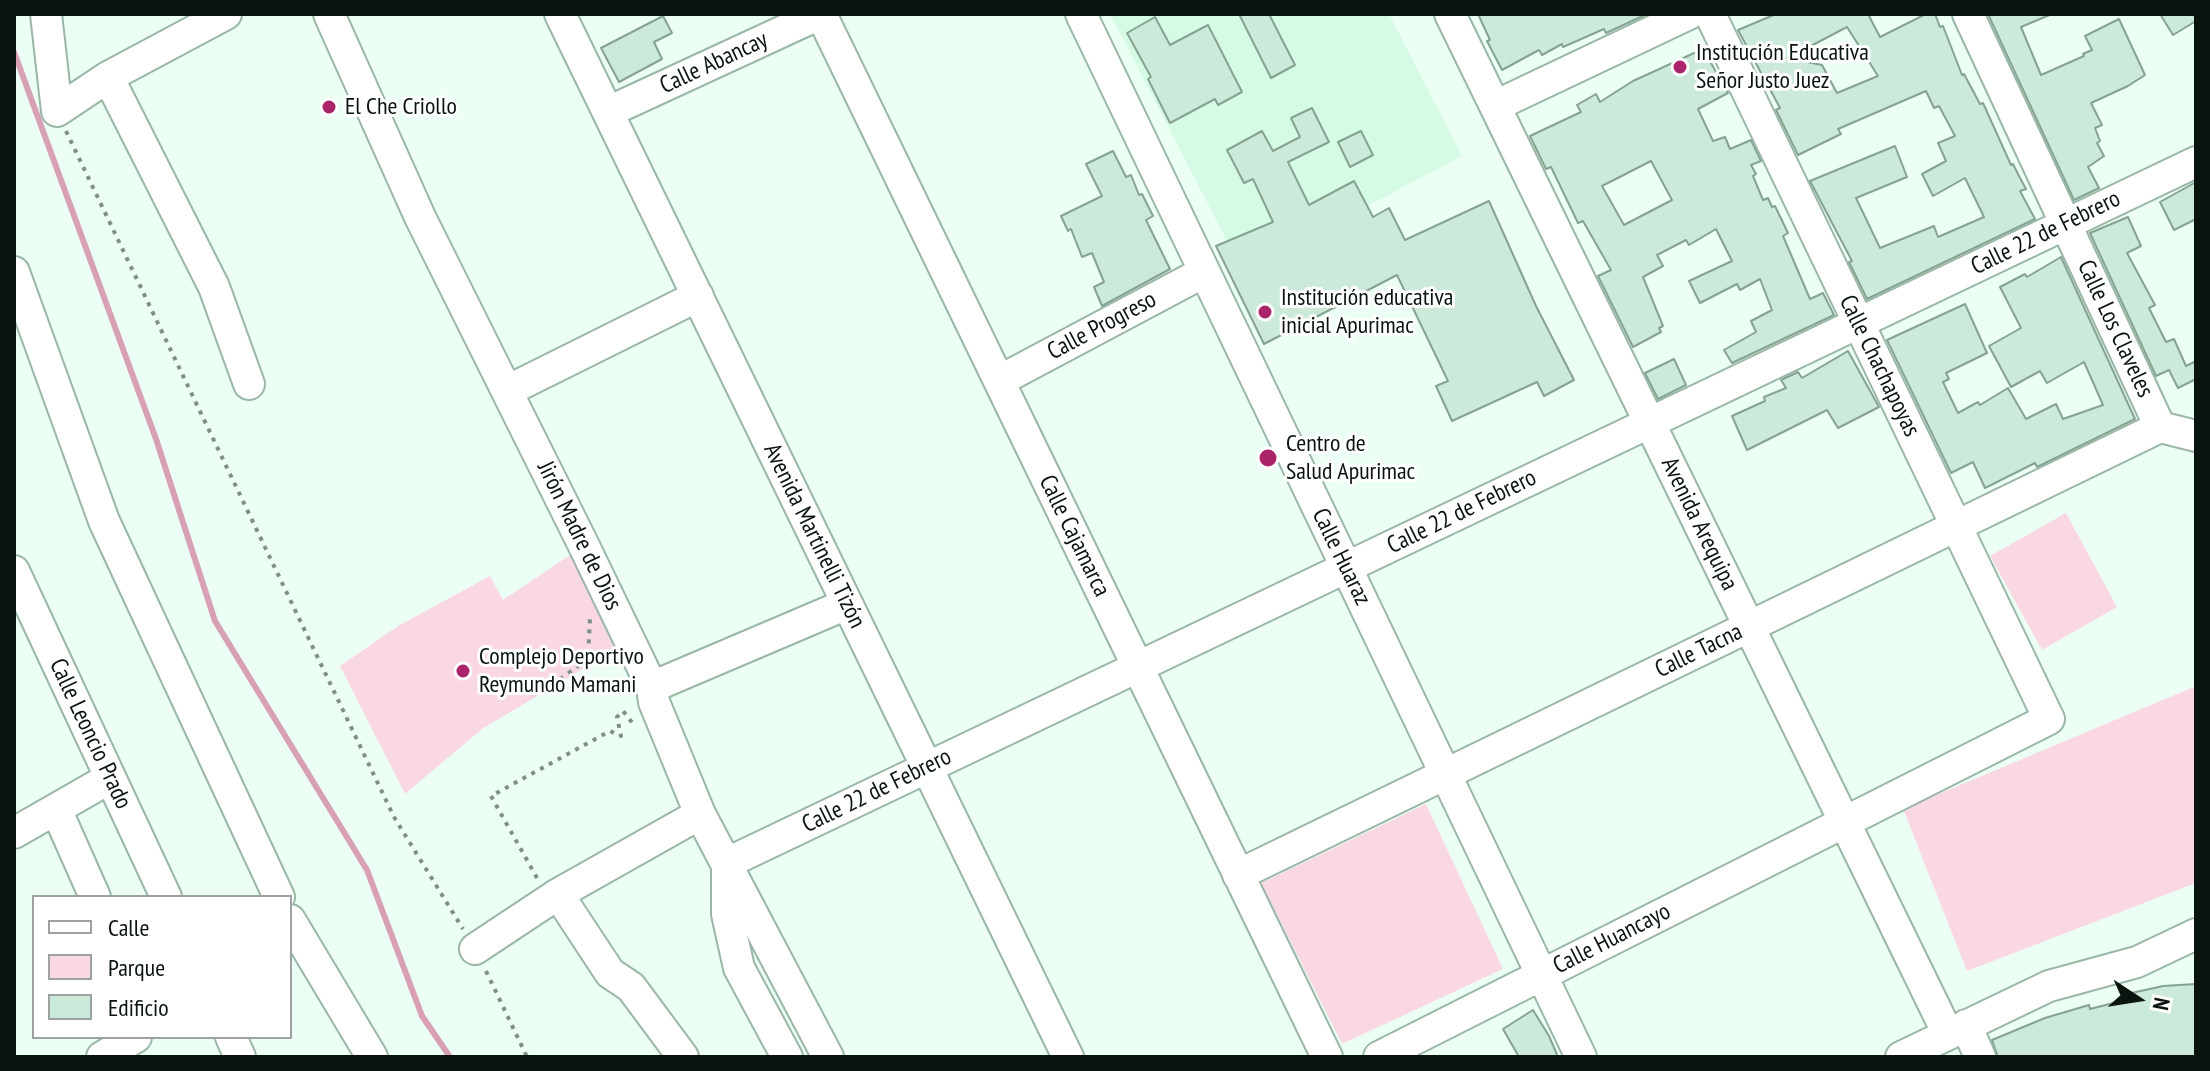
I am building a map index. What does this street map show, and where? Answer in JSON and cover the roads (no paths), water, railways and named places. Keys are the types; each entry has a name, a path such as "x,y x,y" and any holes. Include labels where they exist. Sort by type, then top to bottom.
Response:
{"street":[{"path":"46,14 57,111 108,77 226,14"},
{"name":"Jirón Madre de Dios","path":"329,14 420,217 606,591 653,695 700,814 828,1057"},
{"name":"Avenida Martinelli Tizón","path":"560,14 1068,1057"},
{"name":"Calle Abancay","path":"608,112 820,14"},
{"name":"Calle Cajamarca","path":"820,14 1327,1057"},
{"name":"Calle Huaraz","path":"1081,14 1581,1057"},
{"name":"Avenida Arequipa","path":"1450,14 1845,822 1957,1030 1980,1057"},
{"path":"1495,106 1689,14"},
{"name":"Calle Chachapoyas","path":"1710,14 2049,719"},
{"name":"Calle Los Claveles","path":"1968,14 2160,427"},
{"path":"108,77 214,287 249,384"},
{"name":"Calle 22 de Febrero","path":"727,863 2196,162"},
{"path":"14,272 104,521 278,895"},
{"name":"Calle Progreso","path":"999,381 1204,272"},
{"path":"507,391 698,296"},
{"path":"2160,427 2196,436"},
{"name":"Calle Tacna","path":"1238,875 2160,427"},
{"name":"Calle Leoncio Prado","path":"14,571 165,895"},
{"path":"653,695 847,604"},
{"name":"Calle Huancayo","path":"1379,1057 2049,719"},
{"path":"14,833 110,778"},
{"path":"56,809 94,895"},
{"path":"475,949 554,897 700,814"},
{"path":"727,863 727,914 739,968 787,1057"},
{"path":"554,897 610,973 631,987 683,1057"},
{"path":"292,924 372,1057"},
{"path":"2137,962 2196,934"},
{"path":"1901,1057 2049,986 2137,962 2196,956"},
{"path":"102,1057 133,1039"}],"waterway":[{"path":"14,52 156,439 215,621 367,870 422,1016 450,1057"}],"place":[{"name":"Institución Educativa Señor Justo Juez","path":"1680,67"},
{"name":"El Che Criollo","path":"329,107"},
{"name":"Institución educativa inicial Apurimac","path":"1265,312"},
{"name":"Centro de Salud Apurimac","path":"1268,458"},
{"name":"Complejo Deportivo Reymundo Mamani","path":"463,671"}]}
